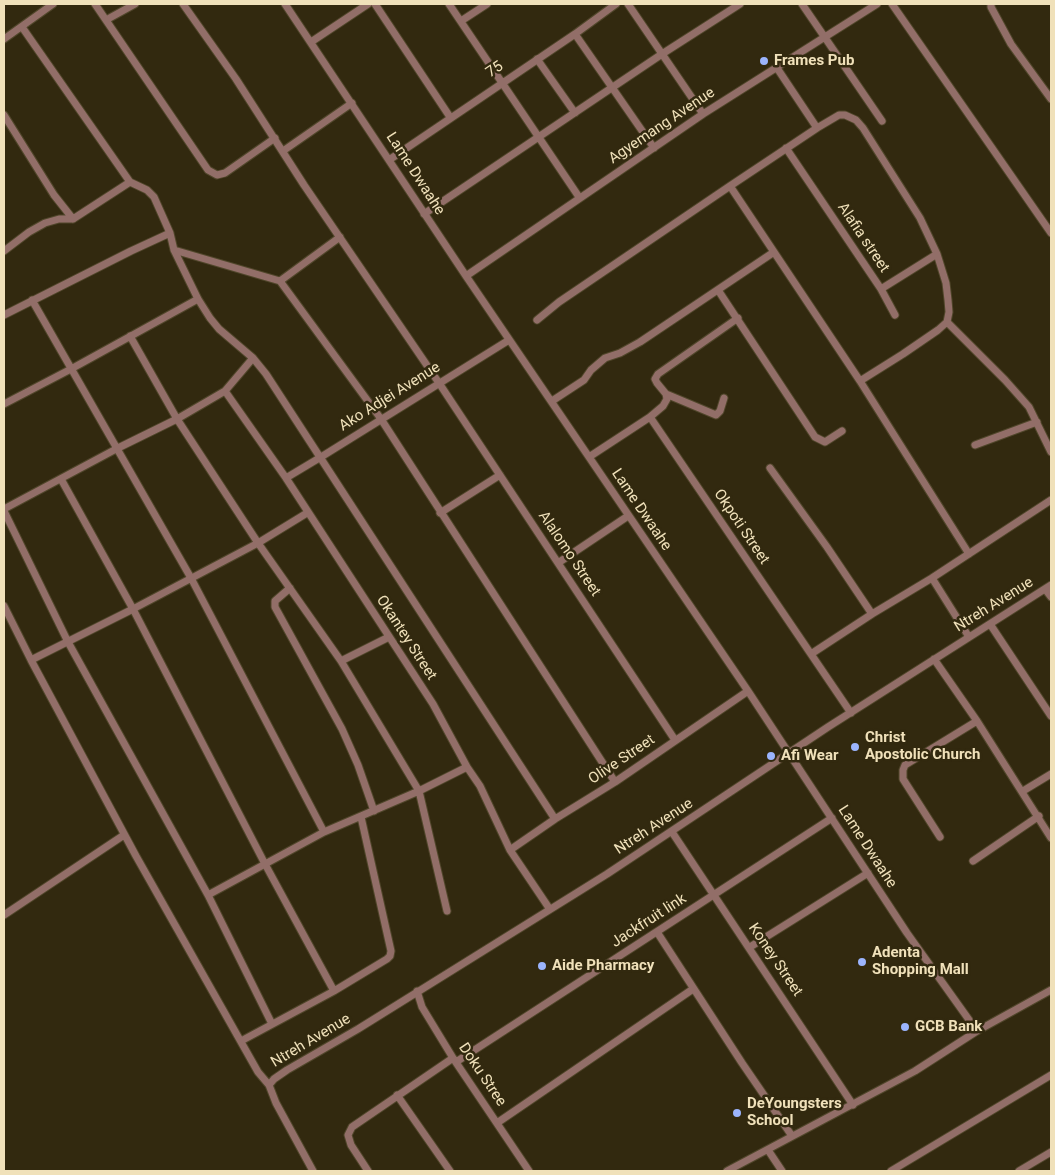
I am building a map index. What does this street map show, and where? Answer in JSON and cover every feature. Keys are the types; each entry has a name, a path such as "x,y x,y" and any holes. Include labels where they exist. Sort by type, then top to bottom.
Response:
{"street":[{"path":"4,39 53,4"},
{"path":"96,4 208,170 217,174 225,173 274,138"},
{"path":"106,20 136,4"},
{"name":"Alalomo Street","path":"183,4 236,79 675,740"},
{"name":"Lame Dwaahe","path":"285,4 312,42 424,214 748,691 868,873 977,1031"},
{"path":"312,42 368,4"},
{"path":"375,4 450,117"},
{"path":"449,4 579,197"},
{"path":"461,21 487,4"},
{"name":"75","path":"389,160 575,34 616,4"},
{"path":"628,4 703,114"},
{"path":"424,214 613,88 731,6 740,4"},
{"path":"802,4 882,122"},
{"name":"Agyemang Avenue","path":"466,276 703,114 877,4"},
{"path":"892,4 1051,233"},
{"path":"991,4 1011,44 1051,99"},
{"path":"22,27 130,182 147,190 154,197 170,233 174,250 198,299 210,318 219,329 253,358 266,374 556,819"},
{"path":"575,34 654,148"},
{"path":"537,59 575,113"},
{"path":"777,68 817,128"},
{"path":"283,151 352,103"},
{"path":"4,115 54,195 72,219"},
{"path":"537,320 559,302 786,148 839,115 845,115 856,120 863,128 920,218 937,254 946,283 949,312 947,322 903,354 860,381"},
{"name":"Alafia street","path":"786,148 881,289 937,254"},
{"path":"5,248 45,223 59,219 72,219 130,182"},
{"path":"730,186 860,381 969,554"},
{"path":"4,315 170,233"},
{"path":"280,281 340,237"},
{"path":"174,250 280,281 380,419 615,782"},
{"path":"552,401 584,380 597,364 605,358 620,353 640,342 774,252"},
{"path":"881,289 896,315"},
{"path":"718,290 815,437 825,442 842,430"},
{"path":"4,404 71,370 198,299"},
{"path":"32,300 191,578 324,832"},
{"path":"724,398 720,411 716,415 666,394 655,379 658,374 738,318"},
{"path":"947,322 1005,380 1029,408 1038,422 1051,452"},
{"path":"130,336 177,419 258,543 341,661 419,792 447,911"},
{"name":"Ako Adjei Avenue","path":"286,478 509,340"},
{"path":"253,358 225,391 177,419 118,448 4,510 68,642 208,896 272,1024"},
{"name":"Okantey Street","path":"225,391 286,478 433,704 467,767 480,786 510,850 550,908"},
{"path":"589,457 650,417 663,406 667,399 666,394"},
{"name":"Okpoti Street","path":"650,417 851,713"},
{"path":"975,444 1038,422"},
{"path":"770,468 872,614"},
{"path":"440,513 500,475"},
{"path":"61,479 133,609 265,864 334,991"},
{"path":"811,654 1051,500"},
{"path":"30,660 133,609 258,543 308,513"},
{"path":"558,564 628,516"},
{"path":"932,578 970,637"},
{"path":"1048,587 1051,598"},
{"name":"Ntreh Avenue","path":"269,1085 287,1070 358,1029 417,990 672,832 851,713 1048,587"},
{"path":"290,588 275,601 275,607 342,729 358,765 374,811"},
{"path":"4,606 30,660 124,835 258,1072 269,1085 276,1103 313,1171"},
{"path":"990,624 1051,716"},
{"path":"341,661 389,637"},
{"path":"934,660 977,721 1039,816 1051,838"},
{"name":"Olive Street","path":"510,850 615,782 748,691"},
{"path":"940,837 903,779 903,770 906,765 977,721"},
{"path":"208,896 324,832 419,792 467,767"},
{"path":"1023,791 1051,774"},
{"path":"973,861 1039,816"},
{"path":"241,1041 334,991 390,956 361,817"},
{"name":"Jackfruit link","path":"368,1171 350,1145 348,1135 352,1127 397,1095 657,932 832,818"},
{"name":"Koney Street","path":"672,832 854,1105"},
{"path":"4,915 124,835"},
{"path":"750,947 868,873"},
{"path":"657,932 792,1136"},
{"path":"497,1123 693,989"},
{"name":"Doku Stree","path":"417,990 422,1007 454,1060 529,1171"},
{"path":"727,1171 915,1071 977,1031 1051,990"},
{"path":"891,1171 1051,1075"},
{"path":"397,1095 450,1171"},
{"path":"768,1150 782,1171"},
{"path":"1019,1171 1051,1152"}],"place":[{"name":"Frames Pub","path":"764,61"},
{"name":"Christ Apostolic Church","path":"855,747"},
{"name":"Afi Wear","path":"771,756"},
{"name":"Adenta Shopping Mall","path":"862,962"},
{"name":"Aide Pharmacy","path":"542,966"},
{"name":"GCB Bank","path":"905,1027"},
{"name":"DeYoungsters School","path":"737,1113"}]}
